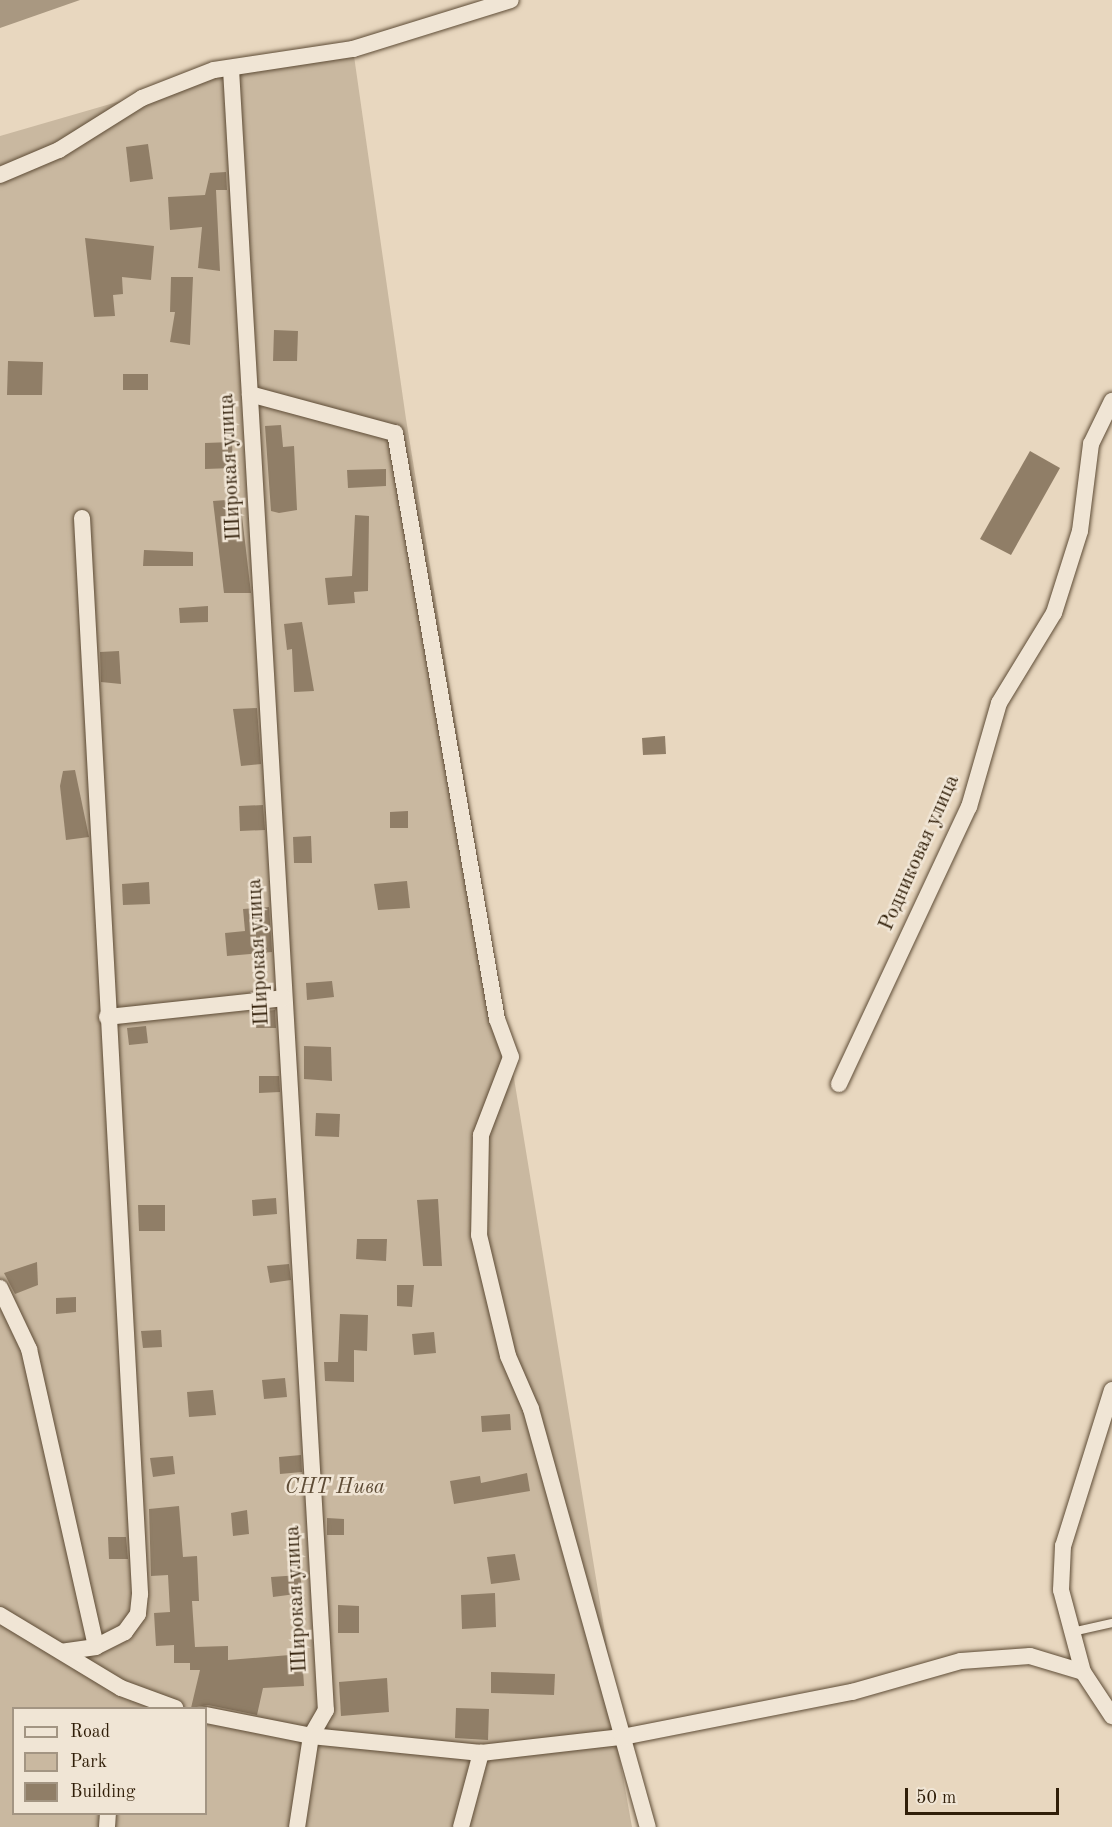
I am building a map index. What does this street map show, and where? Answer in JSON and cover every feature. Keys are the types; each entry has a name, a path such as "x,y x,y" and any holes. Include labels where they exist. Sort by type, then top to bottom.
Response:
{"street":[{"path":"0,175 59,150 142,98 231,69 353,49 511,0"},
{"name":"Широкая улица","path":"231,69 326,1710 311,1736 297,1827"},
{"path":"250,394 395,434 497,1018 511,1056 482,1135 479,1235 508,1356 531,1409 648,1827"},
{"name":"Родниковая улица","path":"839,1084 969,807 999,703 1054,614 1080,531 1091,444 1112,401"},
{"path":"62,1652 96,1647 125,1632 138,1614 140,1594 107,1017 82,518"},
{"path":"107,1017 284,998"},
{"path":"0,1288 29,1349 96,1647"},
{"path":"1112,1390 1063,1546 1060,1590 1068,1633 1083,1672 1112,1716"},
{"path":"0,1615 121,1688 173,1707"},
{"path":"207,1714 311,1736 481,1753 622,1737 852,1692 961,1660 1030,1656 1083,1672"},
{"path":"461,1827 481,1753"}],"lane":[{"path":"1068,1633 1112,1623"}],"green space":[{"name":"СНТ Нива","path":"353,49 406,419 622,1737 616,1738 632,1827 0,1827 0,136 231,69"}],"shaded area":[{"path":"0,0 80,0 0,28"}],"building":[{"path":"148,144 153,179 130,182 126,147"},
{"path":"226,172 227,190 216,190 220,271 198,268 202,227 170,230 168,197 205,195 210,173"},
{"path":"85,238 154,246 151,280 122,277 123,294 113,295 115,316 94,317"},
{"path":"171,277 193,277 190,345 170,342 175,312 170,312"},
{"path":"274,330 298,331 297,361 273,361"},
{"path":"8,361 43,362 42,395 7,395"},
{"path":"123,374 148,374 148,390 123,390"},
{"path":"281,425 283,447 294,446 297,510 279,513 271,511 265,426"},
{"path":"232,442 233,468 205,469 205,443"},
{"path":"1030,451 1060,468 1011,555 980,539"},
{"path":"386,469 386,486 348,488 347,470"},
{"path":"240,499 251,593 224,593 213,501"},
{"path":"355,515 369,516 368,591 354,592 355,603 328,605 325,578 352,576"},
{"path":"144,550 193,552 193,566 143,566"},
{"path":"208,606 208,622 180,623 179,608"},
{"path":"302,622 314,691 294,692 292,649 287,650 284,624"},
{"path":"119,651 121,684 101,682 100,652"},
{"path":"257,708 261,764 241,766 233,709"},
{"path":"665,736 666,754 643,755 642,738"},
{"path":"75,770 89,837 66,840 60,786 63,771"},
{"path":"263,805 265,830 240,831 239,806"},
{"path":"408,811 408,828 390,828 390,812"},
{"path":"311,836 312,863 294,863 293,837"},
{"path":"407,881 410,908 378,910 374,884"},
{"path":"149,882 150,904 123,905 122,884"},
{"path":"269,907 272,952 227,956 225,933 245,931 243,909"},
{"path":"332,981 334,997 307,1000 306,983"},
{"path":"275,1010 276,1028 256,1028 256,1012"},
{"path":"146,1026 148,1043 129,1045 127,1028"},
{"path":"304,1046 331,1047 332,1081 304,1079"},
{"path":"259,1076 279,1076 280,1092 259,1093"},
{"path":"316,1113 340,1114 339,1137 315,1136"},
{"path":"276,1198 277,1214 253,1216 252,1200"},
{"path":"438,1199 442,1266 423,1266 417,1200"},
{"path":"138,1205 165,1205 165,1231 139,1231"},
{"path":"357,1239 387,1239 386,1261 356,1259"},
{"path":"37,1262 38,1285 15,1294 4,1273"},
{"path":"289,1264 291,1280 270,1283 267,1266"},
{"path":"397,1285 414,1285 412,1307 397,1306"},
{"path":"76,1297 76,1312 56,1314 56,1298"},
{"path":"340,1314 368,1315 367,1351 354,1350 354,1382 325,1381 324,1362 338,1362"},
{"path":"161,1330 162,1347 143,1348 141,1331"},
{"path":"434,1332 436,1353 414,1355 412,1334"},
{"path":"285,1378 287,1397 264,1399 262,1380"},
{"path":"213,1390 216,1415 189,1417 187,1392"},
{"path":"510,1414 511,1430 482,1432 481,1416"},
{"path":"301,1455 302,1472 280,1474 279,1457"},
{"path":"173,1456 175,1474 153,1477 150,1458"},
{"path":"527,1473 530,1491 454,1504 450,1481 480,1476 481,1483"},
{"path":"179,1506 183,1557 197,1556 199,1601 192,1601 195,1647 228,1646 228,1660 302,1654 304,1686 263,1688 257,1715 208,1705 191,1707 200,1670 190,1670 190,1663 174,1663 174,1645 156,1646 154,1613 170,1612 168,1575 151,1576 149,1509"},
{"path":"247,1510 249,1534 233,1536 231,1513"},
{"path":"327,1518 344,1519 344,1535 327,1535"},
{"path":"108,1537 126,1537 128,1559 109,1559"},
{"path":"515,1554 520,1580 491,1584 487,1557"},
{"path":"300,1575 303,1593 273,1597 271,1577"},
{"path":"495,1593 496,1627 462,1629 461,1595"},
{"path":"338,1605 359,1606 359,1633 338,1633"},
{"path":"491,1672 555,1674 554,1695 491,1693"},
{"path":"387,1678 389,1712 341,1716 339,1682"},
{"path":"456,1708 489,1709 488,1740 455,1738"}]}
